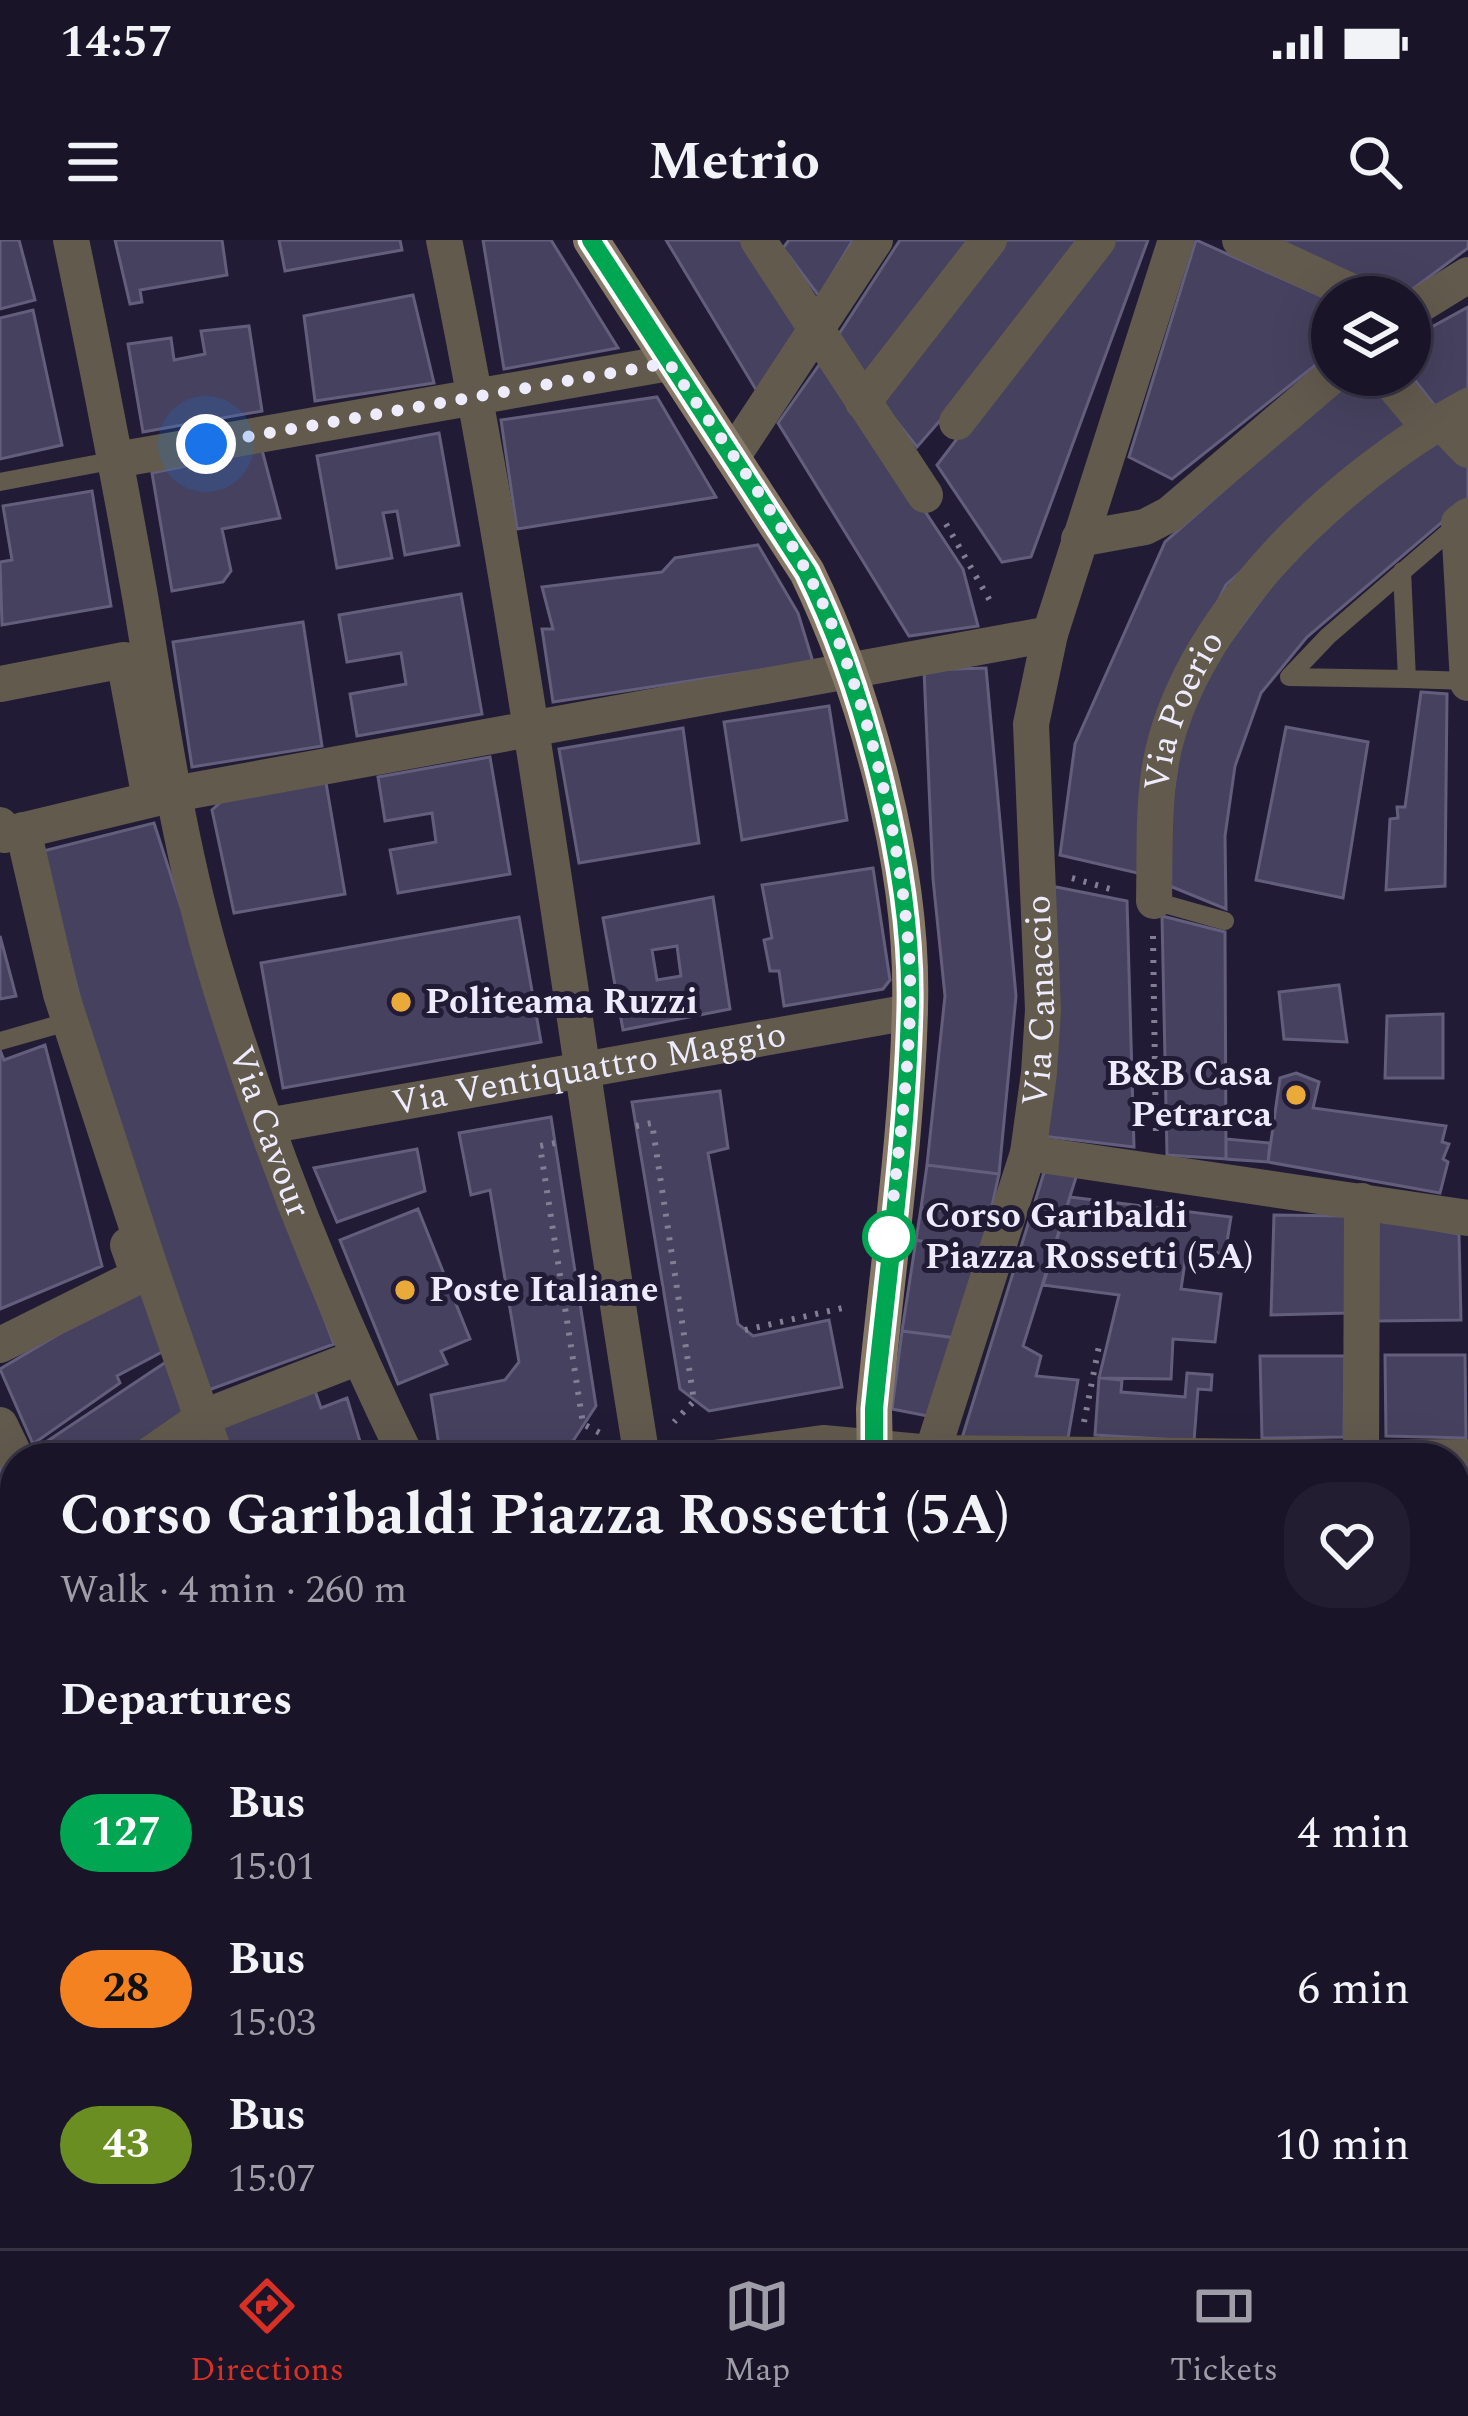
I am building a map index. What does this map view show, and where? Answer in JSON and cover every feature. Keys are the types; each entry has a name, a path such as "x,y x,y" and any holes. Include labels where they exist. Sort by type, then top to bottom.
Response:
{"street":[{"path":"71,240 116,460 162,796"},
{"path":"444,240 476,397 531,729 640,1443"},
{"path":"591,240 807,572 849,671 872,752 907,925 910,1012 876,1443"},
{"path":"732,457 875,240"},
{"path":"863,402 989,240"},
{"path":"957,422 1098,240"},
{"path":"1240,240 1318,276"},
{"name":"Via Canaccio","path":"935,1443 1028,1153 1043,1010 1031,724 1051,634 1173,242"},
{"path":"765,244 815,332 925,495"},
{"path":"1431,298 1468,275"},
{"path":"116,460 669,363"},
{"path":"1079,539 1145,527 1170,514 1311,394"},
{"path":"1415,396 1446,418 1468,450"},
{"name":"Via Poerio","path":"1154,901 1163,755 1186,685 1222,620 1260,571 1446,418"},
{"path":"1463,520 1468,682"},
{"path":"145,1273 7,829 162,796 1051,634"},
{"path":"1009,642 1031,724"},
{"path":"0,684 124,660 162,796"},
{"name":"Via Cavour","path":"162,796 267,1126 356,1358 399,1443"},
{"name":"Via Ventiquattro Maggio","path":"267,1126 910,1012"},
{"path":"53,1026 212,1443"},
{"path":"1028,1153 1468,1218"},
{"path":"1361,1443 1362,1201"},
{"path":"0,1345 145,1273"},
{"path":"167,1443 204,1417 356,1358"}],"lane":[{"path":"0,482 116,460"},
{"path":"1463,520 1289,677 1468,682"},
{"path":"1402,571 1407,679"},
{"path":"1154,901 1225,921"},
{"path":"0,1041 53,1026"}],"path":[{"path":"966,550 1009,642"},
{"path":"1038,869 1154,901 1156,1134"},
{"path":"636,1126 652,1123 694,1401 671,1426"},
{"path":"555,1143 540,1146 584,1424"},
{"path":"746,1330 884,1299"},
{"path":"1079,1443 1099,1346"}],"building":[{"path":"0,240 19,240 35,300 0,309"},
{"path":"115,240 222,240 227,275 140,290 142,302 130,304"},
{"path":"279,240 400,240 402,250 285,271"},
{"path":"483,240 551,240 618,348 504,369"},
{"path":"666,240 750,240 802,324 758,393"},
{"path":"789,240 853,240 819,296 783,248"},
{"path":"900,240 981,240 870,384 837,337"},
{"path":"1001,240 1080,240 1011,339 917,447 878,398"},
{"path":"1109,240 1148,240 1031,557 1002,562 937,465"},
{"path":"1196,240 1311,292 1311,369 1172,479 1129,457"},
{"path":"1270,240 1468,240 1468,248 1430,276 1353,276"},
{"path":"413,295 434,383 315,401 304,316"},
{"path":"1468,307 1468,396 1438,410 1427,396 1431,396 1431,327"},
{"path":"33,310 62,445 0,459 0,318"},
{"path":"249,326 262,411 143,432 128,344 171,338 174,360 205,354 201,331"},
{"path":"824,358 963,569 978,626 909,636 778,423"},
{"path":"1330,396 1393,396 1411,420 1226,585 1181,676 1146,875 1060,855 1075,744 1165,542"},
{"path":"657,397 716,497 517,529 501,420"},
{"path":"1437,430 1468,462 1468,500 1307,637 1261,693 1235,766 1225,836 1226,909 1160,882 1187,699 1292,558"},
{"path":"439,433 459,545 405,555 397,511 383,513 392,558 337,568 317,456"},
{"path":"262,450 280,518 222,529 231,571 223,582 172,591 152,473"},
{"path":"92,491 111,606 2,625 0,562 12,560 3,506"},
{"path":"758,545 798,613 813,662 553,702 542,629 553,629 542,587 662,572 675,558"},
{"path":"461,594 482,714 357,736 350,694 406,684 401,653 347,662 339,615"},
{"path":"303,622 322,746 192,767 173,642"},
{"path":"986,668 1016,996 999,1174 927,1165 945,996 933,879 924,670"},
{"path":"1421,692 1447,694 1445,886 1386,890 1390,819 1398,818 1397,807 1405,807"},
{"path":"829,706 847,820 742,840 724,722"},
{"path":"1286,727 1368,742 1343,898 1256,880"},
{"path":"683,728 699,843 579,863 559,749"},
{"path":"490,757 510,874 398,893 390,850 436,842 432,813 385,821 378,777"},
{"path":"325,777 345,894 234,913 212,810 233,791"},
{"path":"154,823 255,1137 334,1344 206,1391 87,1028 43,851"},
{"path":"873,868 890,980 883,989 784,1006 779,971 770,971 764,940 772,938 762,885"},
{"path":"1046,885 1127,901 1134,1147 1042,1136"},
{"path":"713,897 730,1009 623,1030 603,918","holes":["677,946 681,976 657,980 652,950"]},
{"path":"1162,916 1225,932 1226,1159 1167,1155"},
{"name":"Politeama Ruzzi","path":"519,917 541,1042 283,1088 261,963"},
{"path":"0,936 16,996 0,999"},
{"path":"1339,985 1347,1042 1284,1039 1279,992"},
{"path":"1443,1014 1443,1078 1385,1078 1387,1016"},
{"path":"45,1045 102,1266 0,1309 0,1050 4,1060"},
{"path":"1296,1073 1319,1082 1313,1108 1446,1126 1442,1142 1449,1144 1443,1159 1448,1162 1440,1193 1268,1162 1280,1078"},
{"path":"720,1091 728,1148 708,1153 738,1324 753,1336 829,1320 842,1387 709,1411 680,1389 632,1102"},
{"path":"551,1117 596,1406 573,1441 439,1443 431,1395 505,1380 519,1362 490,1190 471,1195 459,1133"},
{"path":"1226,1139 1270,1143 1268,1162 1226,1159"},
{"path":"417,1149 425,1191 337,1222 314,1168"},
{"path":"927,1165 999,1174 990,1215 921,1208"},
{"path":"1046,1166 1078,1171 1023,1346 1041,1356 1036,1376 1078,1380 1068,1438 962,1438"},
{"path":"1070,1197 1231,1217 1225,1254 1187,1249 1181,1289 1221,1294 1215,1342 1173,1339 1171,1379 1099,1378 1119,1295 1043,1285"},
{"path":"921,1208 990,1215 981,1254 916,1240"},
{"name":"Poste Italiane","path":"418,1209 470,1339 441,1351 447,1364 398,1384 340,1240"},
{"path":"1274,1215 1346,1216 1346,1313 1271,1315"},
{"path":"1377,1219 1459,1234 1461,1320 1376,1321"},
{"path":"916,1240 981,1254 957,1338 902,1331"},
{"path":"152,1279 175,1345 117,1376 120,1383 34,1443 0,1369"},
{"path":"902,1331 957,1338 933,1417 892,1409"},
{"path":"1385,1355 1465,1355 1466,1438 1386,1436"},
{"path":"1260,1356 1345,1356 1344,1437 1262,1438"},
{"path":"169,1360 195,1414 153,1443 44,1443"},
{"path":"1187,1373 1212,1375 1211,1390 1198,1389 1194,1441 1095,1435 1099,1378 1122,1380 1121,1392 1185,1397"},
{"path":"314,1388 321,1408 347,1398 360,1443 217,1443 211,1427"}],"bus line":[{"name":"127","path":"591,240 807,572 849,671 872,752 907,925 910,1006 874,1443"}],"place":[{"name":"Politeama Ruzzi","path":"401,1002"},
{"name":"B&B Casa Petrarca","path":"1296,1095"},
{"name":"Corso Garibaldi Piazza Rossetti (5A)","path":"889,1237"},
{"name":"Poste Italiane","path":"405,1290"}],"route":[{"path":"206,444 669,363 807,572 849,671 872,752 907,925 909,964 910,1012 888,1253 889,1237"}]}
